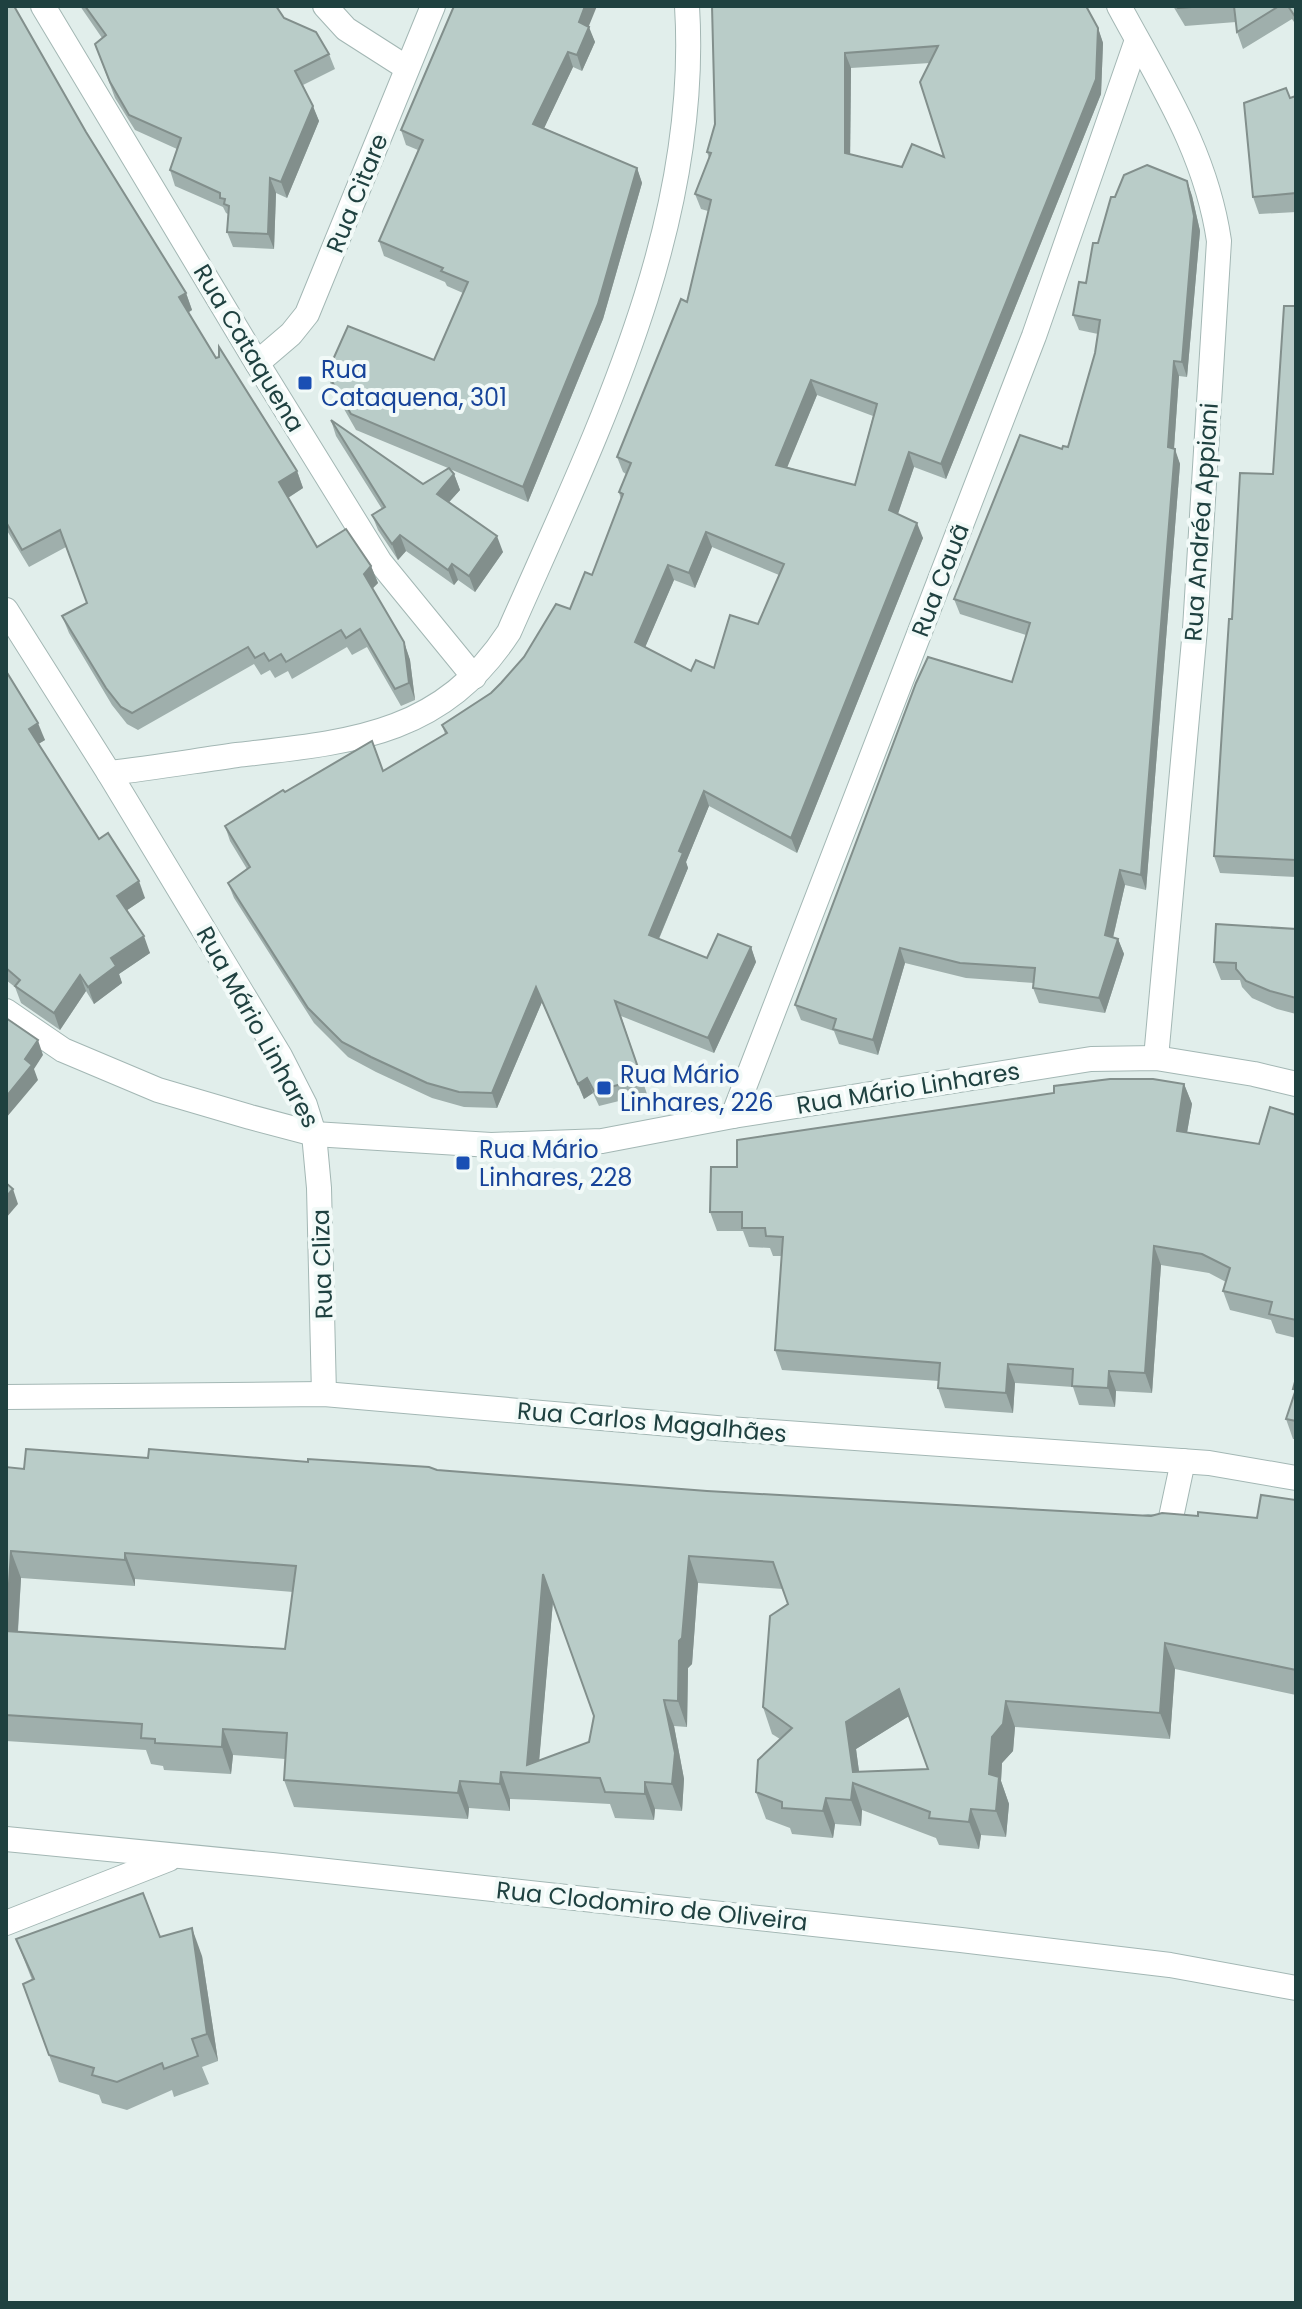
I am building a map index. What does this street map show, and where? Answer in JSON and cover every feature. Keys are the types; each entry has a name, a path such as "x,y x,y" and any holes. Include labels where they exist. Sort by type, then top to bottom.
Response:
{"street":[{"name":"Rua Cataquena","path":"43,6 380,562 474,677"},
{"path":"325,6 346,29 407,68"},
{"name":"Rua Citare","path":"257,363 291,334 307,314 433,6"},
{"path":"109,773 315,746 394,728 425,715 465,687 491,659 509,632 599,428 631,344 653,274 683,140 687,91 687,6"},
{"name":"Rua Andréa Appiani","path":"1119,6 1192,142 1213,202 1219,241 1195,629 1156,1058"},
{"name":"Rua Cauã","path":"733,1116 1034,336 1137,40"},
{"name":"Rua Mário Linhares","path":"6,610 109,773 280,1056 305,1105 314,1134 491,1145 602,1141 733,1116 1091,1059 1156,1058 1296,1084"},
{"path":"6,1011 63,1050 158,1090 314,1134"},
{"name":"Rua Cliza","path":"314,1134 319,1188 324,1394"},
{"name":"Rua Carlos Magalhães","path":"6,1397 324,1394 712,1427 1183,1461 1296,1478"},
{"path":"1119,1526 1162,1528 1170,1522 1183,1461"},
{"name":"Rua Clodomiro de Oliveira","path":"6,1839 1006,1945 1170,1965 1296,1988"},
{"path":"6,1923 175,1857"}],"building":[{"path":"6,6 14,6 86,132 186,293 179,297 216,358 219,357 219,347 297,471 279,482 317,547 346,529 371,566 364,574 404,642 409,683 395,689 360,629 346,638 341,630 286,662 281,654 269,661 264,653 255,658 248,647 132,713 121,707 106,688 62,616 87,603 60,530 22,550 6,522"},
{"path":"85,6 276,6 284,18 316,32 329,54 295,71 313,106 281,182 270,178 268,234 227,232 229,206 224,204 225,199 220,198 220,193 170,170 181,138 129,115 110,82 95,44 106,35"},
{"path":"454,6 585,6 579,22 589,27 577,55 568,52 533,124 637,168 598,304 523,487 351,414 327,373 348,326 434,360 468,282 379,241 423,140 401,130"},
{"path":"712,6 1086,6 1098,28 1096,79 941,464 909,452 889,510 917,523 791,838 704,791 679,851 683,853 649,935 707,958 718,934 751,947 708,1038 615,1001 642,1079 594,1091 587,1078 578,1084 536,987 492,1093 459,1092 427,1083 342,1042 308,1008 228,883 250,867 225,826 372,741 383,771 447,733 442,725 491,693 524,657 556,604 570,609 585,572 592,575 623,494 619,492 631,463 617,457 681,299 687,302 711,200 695,194 711,153 707,152 715,124","holes":["938,46 920,82 944,157 912,144 902,167 845,153 845,53","811,380 877,404 855,485 776,465","706,532 784,564 758,624 730,615 714,668 696,660 691,671 635,642 668,565 689,573"]},
{"path":"1234,6 1279,6 1237,32"},
{"path":"1288,6 1296,6 1296,18"},
{"path":"1286,88 1290,98 1296,96 1296,193 1253,197 1244,103"},
{"path":"1147,165 1187,181 1194,216 1182,362 1174,361 1168,447 1175,449 1141,875 1120,870 1105,935 1118,939 1099,998 1033,988 1035,968 960,963 900,948 873,1040 833,1029 836,1019 795,1005 928,657 1012,682 1030,623 954,599 1020,435 1062,449 1063,446 1068,447 1095,353 1100,320 1073,315 1079,282 1086,283 1093,243 1098,243 1111,197 1115,197 1124,175"},
{"path":"1284,306 1296,306 1296,860 1214,856 1240,473 1273,474"},
{"path":"331,420 423,484 449,468 454,474 437,494 497,536 469,576 452,564 448,570 400,535 392,544 372,515 385,507"},
{"path":"6,671 38,723 29,729 99,839 108,833 139,881 117,896 144,936 111,958 116,966 88,987 80,975 54,1013 15,986 20,980 6,968"},
{"path":"1216,924 1296,929 1296,998 1246,981 1236,969 1236,963 1214,962"},
{"path":"6,1018 38,1040 25,1059 32,1065 6,1097"},
{"path":"1110,1079 1153,1079 1184,1084 1177,1131 1259,1144 1270,1107 1296,1115 1296,1320 1269,1314 1272,1302 1223,1291 1230,1268 1202,1254 1154,1246 1145,1373 1109,1371 1108,1388 1072,1386 1073,1369 1008,1364 1006,1393 938,1388 940,1363 775,1350 783,1237 766,1236 765,1228 742,1228 742,1212 710,1212 711,1167 737,1167 737,1140 1054,1093 1054,1086"},
{"path":"6,1183 13,1189 6,1197"},
{"path":"1296,1389 1296,1421 1286,1419"},
{"path":"26,1449 148,1458 149,1449 308,1462 308,1459 429,1467 707,1491 1151,1516 1162,1513 1198,1516 1198,1512 1257,1518 1261,1495 1296,1500 1296,1670 1165,1643 1160,1713 1006,1701 1003,1724 992,1737 989,1774 999,1777 996,1811 971,1809 969,1822 929,1818 930,1812 853,1783 851,1800 826,1798 823,1811 782,1808 782,1802 756,1792 758,1760 792,1728 763,1707 770,1616 788,1604 773,1562 689,1556 682,1638 679,1641 678,1701 664,1700 675,1753 672,1784 645,1782 645,1794 605,1792 600,1778 501,1772 500,1784 460,1781 458,1793 284,1780 287,1733 223,1729 222,1747 155,1743 155,1739 141,1738 142,1724 6,1715 6,1631 6,1467 24,1469","holes":["11,1551 125,1560 125,1553 296,1566 285,1649 6,1631","543,1574 594,1716 589,1742 527,1765","899,1689 928,1769 853,1772 846,1722"]},
{"path":"143,1893 160,1937 192,1928 207,2034 192,2039 198,2056 164,2069 162,2063 117,2082 92,2075 94,2068 49,2055 23,1984 34,1979 16,1939"}],"place":[{"name":"Rua Cataquena, 301","path":"305,383"},
{"name":"Rua Mário Linhares, 226","path":"604,1088"},
{"name":"Rua Mário Linhares, 228","path":"463,1163"}]}
